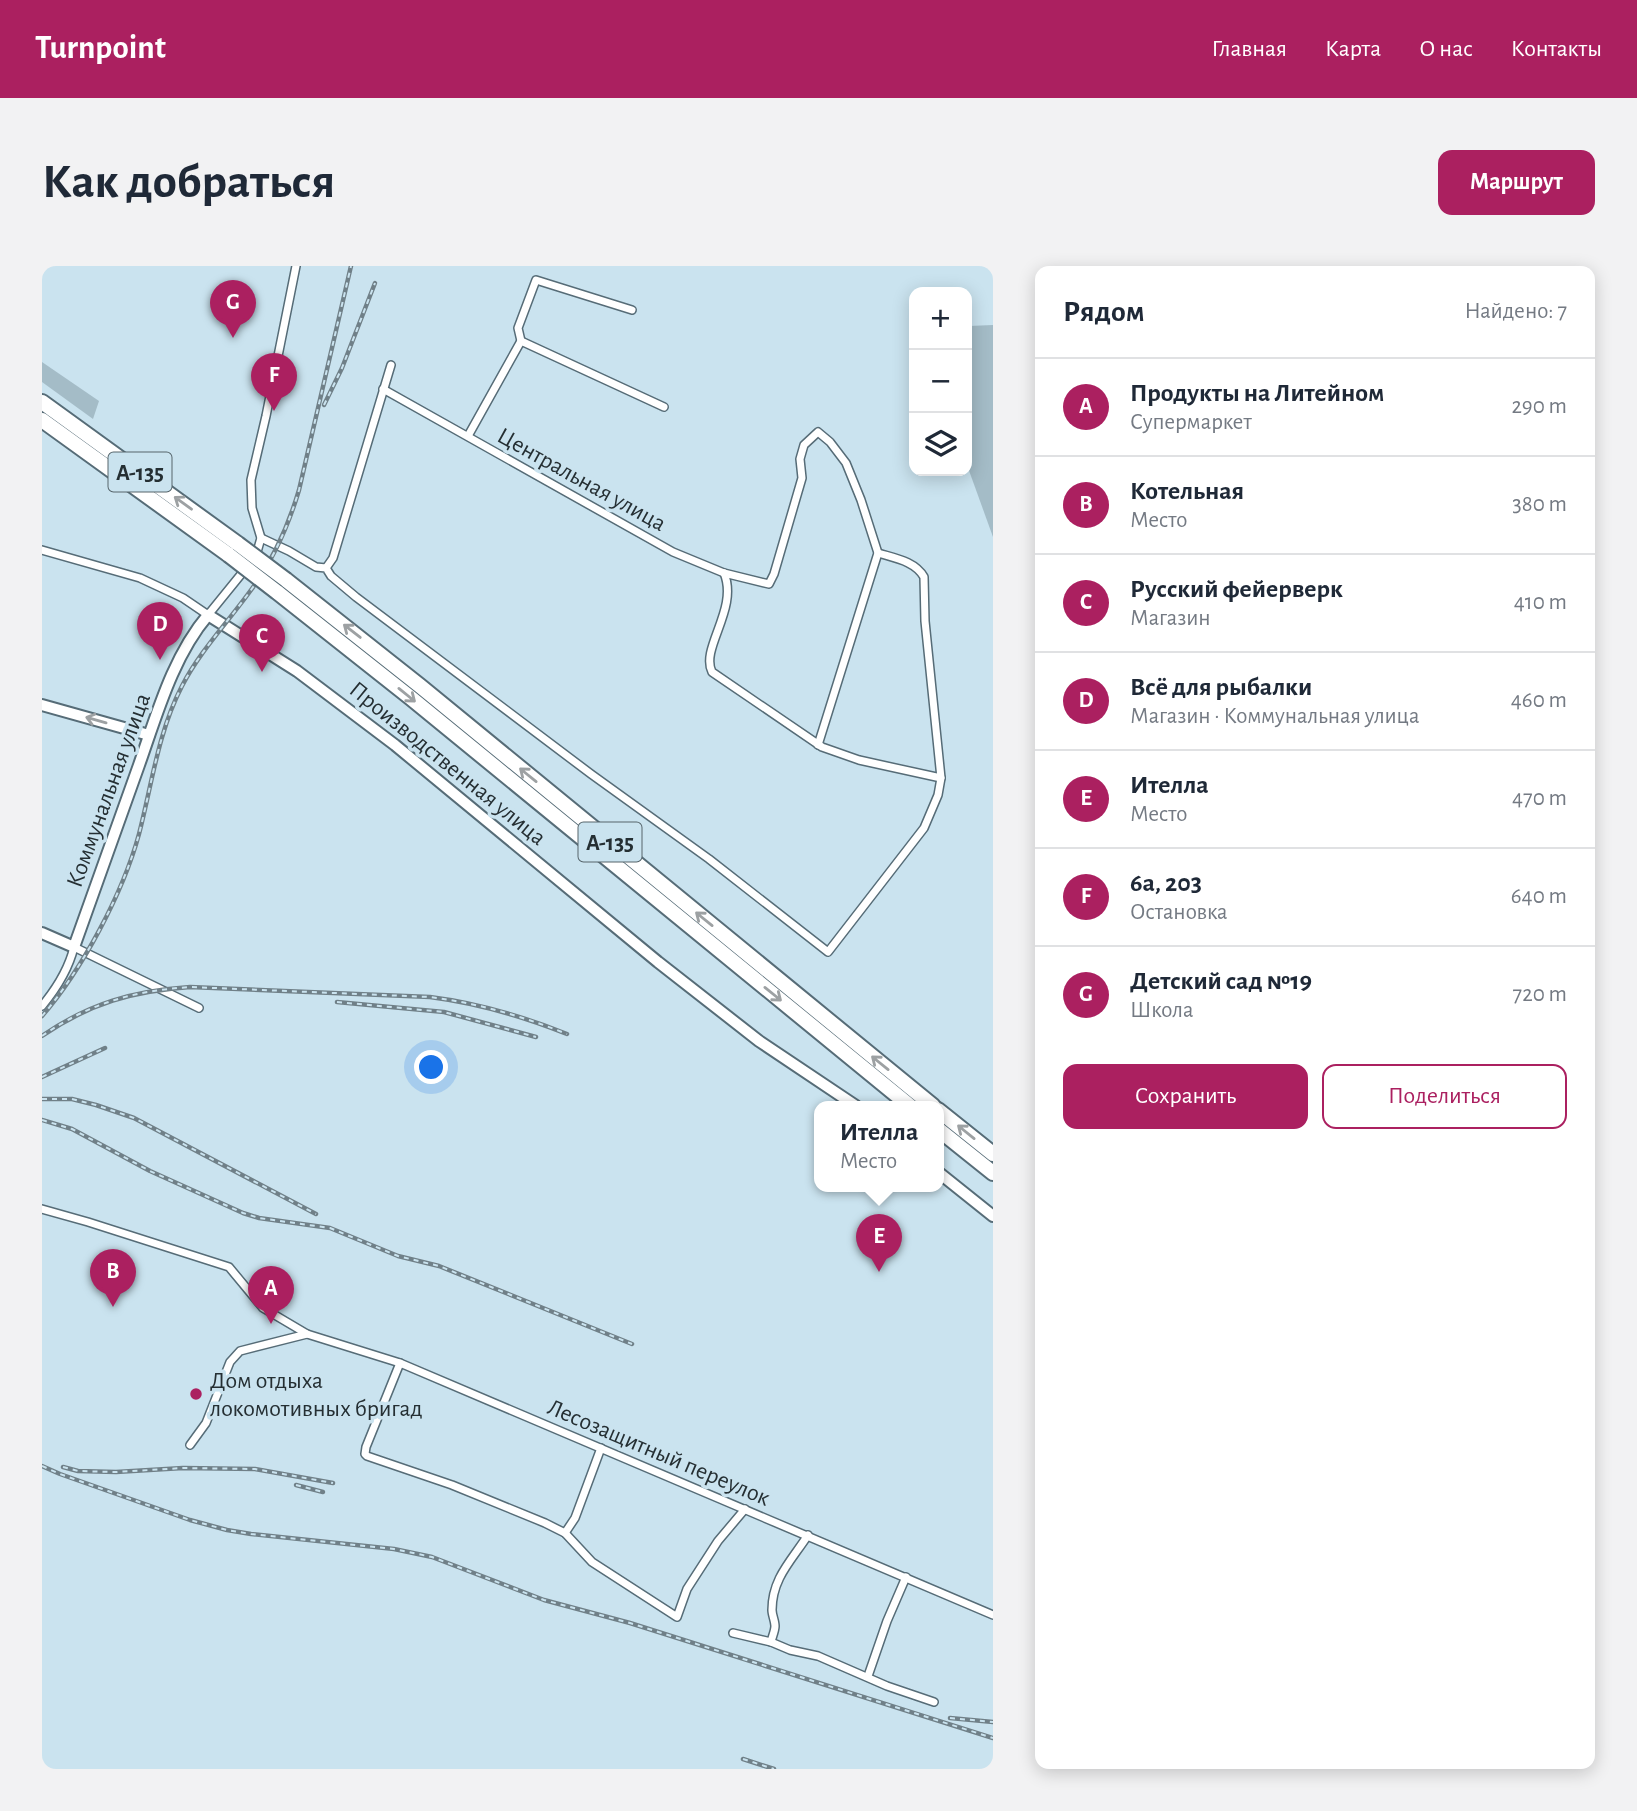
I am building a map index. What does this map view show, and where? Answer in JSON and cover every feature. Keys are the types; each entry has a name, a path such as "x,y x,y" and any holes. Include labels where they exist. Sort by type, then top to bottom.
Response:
{"highway":[{"name":"А-135","path":"42,402 233,550 420,686 927,1101"},
{"name":"А-135","path":"42,420 233,550"},
{"name":"А-135","path":"281,586 422,706 904,1101"},
{"path":"944,1114 993,1154"},
{"path":"944,1133 993,1173"}],"street":[{"path":"42,550 140,578 183,598 208,615 252,560 261,538 252,508 251,480 296,266"},
{"path":"468,436 520,341 518,328 536,280 632,310"},
{"path":"520,341 664,407"},
{"path":"326,568 333,558 391,365"},
{"name":"Центральная улица","path":"383,388 673,552 724,573 769,584 802,478 800,459 804,445 818,432 830,442 846,463 878,553"},
{"path":"261,538 316,568 326,568"},
{"path":"326,568 331,576 356,597 709,859 828,952 924,828 941,778 925,621 924,576 912,564 878,553 818,745"},
{"path":"724,573 728,583 728,595 710,655 709,667 712,673 818,745 859,760 941,778"},
{"name":"Коммунальная улица","path":"74,947 149,735 184,649 208,615"},
{"name":"Производственная улица","path":"208,615 297,671 351,710 678,978 759,1041 849,1101"},
{"path":"42,705 149,735"},
{"path":"42,933 200,1008"},
{"path":"42,1006 71,959 74,947"},
{"path":"944,1176 993,1216"},
{"name":"Лесозащитный переулок","path":"42,1209 229,1267 263,1308 307,1335 400,1363 993,1615"},
{"path":"190,1445 206,1423 230,1362 240,1351 307,1335"},
{"path":"400,1363 365,1454 452,1485 545,1523 565,1534 592,1562 677,1617 687,1589 718,1541 745,1509"},
{"path":"565,1534 575,1518 601,1448"},
{"path":"771,1642 775,1628 772,1610 777,1580 808,1535"},
{"path":"868,1676 906,1577"},
{"path":"733,1633 818,1656 887,1686 934,1702"}],"shaded area":[{"path":"993,325 993,537 971,476 972,326"},
{"path":"42,362 99,401 93,419 42,382"}],"railway":[{"path":"42,1016 86,954 123,881 139,834 161,740 182,686 206,649 259,579 285,530 299,490 351,266"},
{"path":"324,405 342,368 375,283"},
{"path":"42,1036 77,1015 113,1001 150,992 190,987 430,997 499,1011 567,1034"},
{"path":"337,1002 444,1012 536,1037"},
{"path":"42,1077 105,1048"},
{"path":"42,1099 72,1099 134,1118 316,1214"},
{"path":"42,1120 72,1129 150,1171 243,1213 259,1218 330,1228 398,1256 439,1266 632,1344"},
{"path":"42,1466 190,1520 227,1530 394,1549 432,1557 544,1600 630,1623 993,1738"},
{"path":"63,1467 78,1471 116,1472 183,1468 255,1469 333,1483"},
{"path":"296,1485 323,1492"},
{"path":"950,1718 993,1722"},
{"path":"743,1759 774,1769"}],"place":[{"name":"Детский сад №19","path":"233,338"},
{"name":"6a, 203","path":"274,411"},
{"name":"Всё для рыбалки","path":"160,660"},
{"name":"Русский фейерверк","path":"262,672"},
{"name":"Ителла","path":"879,1272"},
{"name":"Котельная","path":"113,1307"},
{"name":"Продукты на Литейном","path":"271,1324"},
{"name":"Дом отдыха локомотивных бригад","path":"196,1394"}]}
